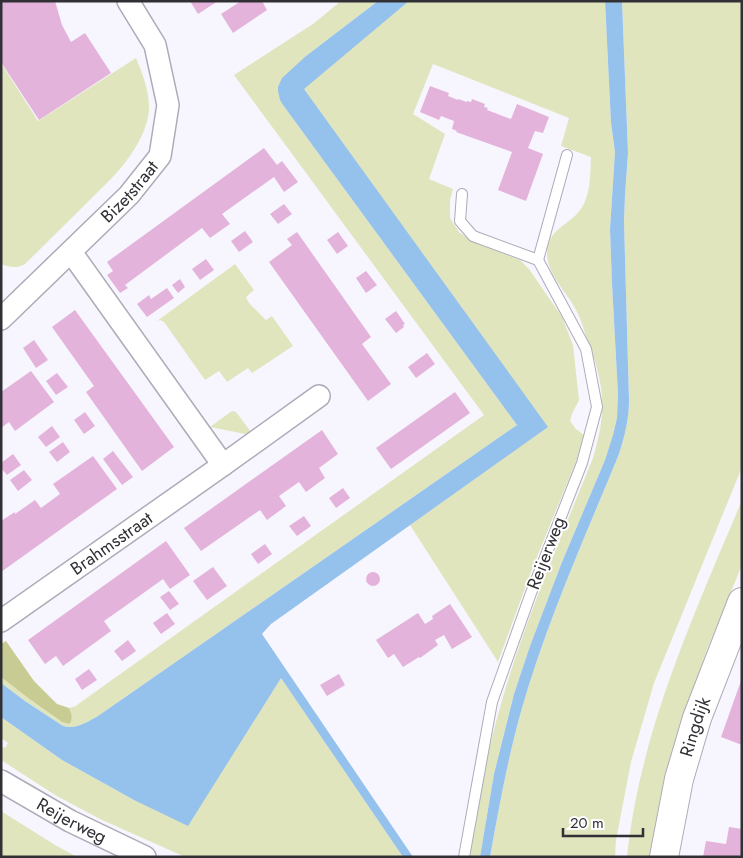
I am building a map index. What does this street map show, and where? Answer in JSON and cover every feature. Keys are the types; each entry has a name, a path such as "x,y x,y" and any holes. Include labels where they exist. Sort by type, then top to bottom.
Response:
{"street":[{"name":"Bizetstraat","path":"5,309 70,252 129,195 160,156 168,106 154,45 128,1"},
{"path":"70,252 222,465"},
{"name":"Brahmsstraat","path":"1,621 320,396"},
{"name":"Ringdijk","path":"664,857 679,780 697,718 742,602"},
{"name":"Reijerweg","path":"1,780 70,821 145,857"}],"lane":[{"path":"462,194 460,221 473,236 538,260 567,155"},
{"name":"Reijerweg","path":"464,857 492,702 530,594 582,463 597,407 586,349 538,260"}],"green space":[{"path":"341,1 378,1 306,56 283,105 517,425 98,716 77,726 63,726 1,683 1,677 62,722 69,724 71,722 71,711 69,708 76,706 484,415 234,75 313,24"},
{"path":"409,1 605,1 611,123 615,152 610,229 618,394 617,418 605,460 562,562 514,694 494,774 480,857 470,857 484,773 496,722 528,621 593,458 600,426 602,398 598,370 578,313 550,269 547,253 551,238 581,209 587,197 591,157 561,146 569,118 433,64 413,114 445,134 429,179 453,189 450,200 450,218 459,232 473,242 520,260 529,269 562,317 573,345 579,400 570,421 584,435 577,459 532,569 498,662 410,525 547,427 303,88"},
{"path":"622,1 742,1 742,467 654,683 631,762 616,840 615,857 490,857 512,745 532,676 567,580 619,454 625,434 629,400 624,222 628,153"},
{"path":"136,58 143,76 149,107 145,127 130,157 109,181 25,264 13,267 1,264 1,63 38,121"},
{"path":"235,264 254,290 246,297 249,303 266,320 272,316 293,346 252,373 248,368 227,382 219,371 205,380 164,322 157,321"},
{"path":"232,411 236,412 251,432 245,434 210,427"},
{"path":"742,500 742,565 706,652 679,731 665,782 651,857 627,857 634,810 656,719 688,630"},
{"path":"6,641 34,681 57,704 69,708 72,717 69,724 62,722 1,677 1,644"},
{"path":"281,678 403,857 185,857 100,819 55,795 1,760 1,746 5,748 8,743 1,738 1,717 62,760 134,800"},
{"path":"1,811 55,845 77,857 1,857"}],"water":[{"path":"378,1 409,1 304,89 548,427 271,624 262,634 413,857 403,857 281,678 188,826 134,800 62,760 1,717 1,683 63,726 72,727 86,723 517,425 280,100 278,87 282,78 306,56"},
{"path":"605,1 622,1 628,153 624,222 629,400 625,434 619,454 543,643 512,745 490,857 480,857 494,774 514,694 562,562 605,460 617,418 618,394 610,229 615,152 611,123"}],"building":[{"path":"1,1 55,1 62,25 71,42 85,33 111,73 39,120 1,62"},
{"path":"190,1 218,1 198,14"},
{"path":"241,1 262,1 267,10 233,33 221,14"},
{"path":"430,86 449,93 448,96 458,100 471,102 472,99 485,104 484,107 488,108 487,110 511,119 517,104 549,117 543,133 535,131 528,148 543,154 526,201 498,190 512,152 456,132 452,129 454,121 441,116 439,120 420,112"},
{"path":"264,148 277,165 282,161 298,182 284,192 274,177 222,214 230,224 210,238 202,228 125,285 128,288 120,293 107,275 113,271 107,262"},
{"path":"284,204 292,214 278,224 270,214"},
{"path":"245,231 253,242 239,252 231,241"},
{"path":"297,232 371,337 362,344 391,384 368,401 269,262 292,245 287,239"},
{"path":"338,232 348,246 337,254 327,240"},
{"path":"206,259 214,270 200,280 192,269"},
{"path":"366,271 377,285 366,293 356,278"},
{"path":"180,279 185,287 178,293 172,285"},
{"path":"167,288 174,298 147,317 137,304 149,295 151,299"},
{"path":"75,310 174,447 142,471 86,392 94,386 52,327"},
{"path":"396,311 405,324 396,333 385,319"},
{"path":"34,340 48,360 36,368 23,348"},
{"path":"427,353 435,364 416,378 408,367"},
{"path":"31,371 54,402 15,431 9,422 1,428 1,392"},
{"path":"57,373 68,387 56,395 46,381"},
{"path":"455,392 470,413 391,469 376,448"},
{"path":"85,412 95,426 84,434 74,420"},
{"path":"52,426 60,437 46,447 38,437"},
{"path":"322,430 338,454 319,468 325,478 306,492 299,482 279,496 286,506 267,520 260,510 201,551 184,528"},
{"path":"63,442 70,452 57,462 49,452"},
{"path":"113,451 133,477 122,485 103,459"},
{"path":"13,454 21,465 7,475 1,468 1,463"},
{"path":"93,456 117,489 1,572 1,521 35,500 41,508 60,494 53,484"},
{"path":"24,470 32,480 18,491 10,480"},
{"path":"343,488 350,498 336,508 329,498"},
{"path":"304,516 311,526 297,536 289,526"},
{"path":"166,541 190,575 170,589 163,579 104,621 111,631 63,666 56,656 45,664 28,640"},
{"path":"265,544 272,554 258,564 251,554"},
{"path":"213,567 227,586 207,600 193,581"},
{"path":"370,572 376,572 380,579 376,586 370,586 366,582 366,576"},
{"path":"169,591 179,604 170,610 160,597"},
{"path":"450,604 472,637 452,649 444,635 435,640 438,645 403,667 394,654 388,658 376,640 418,613 425,624 433,619 432,616"},
{"path":"167,613 175,624 161,634 153,623"},
{"path":"128,640 136,651 122,661 114,651"},
{"path":"89,669 97,680 82,690 75,679"},
{"path":"339,674 345,685 327,696 320,685"},
{"path":"742,678 742,745 721,737"},
{"path":"729,827 742,829 742,857 703,857 706,841 726,844"}]}
